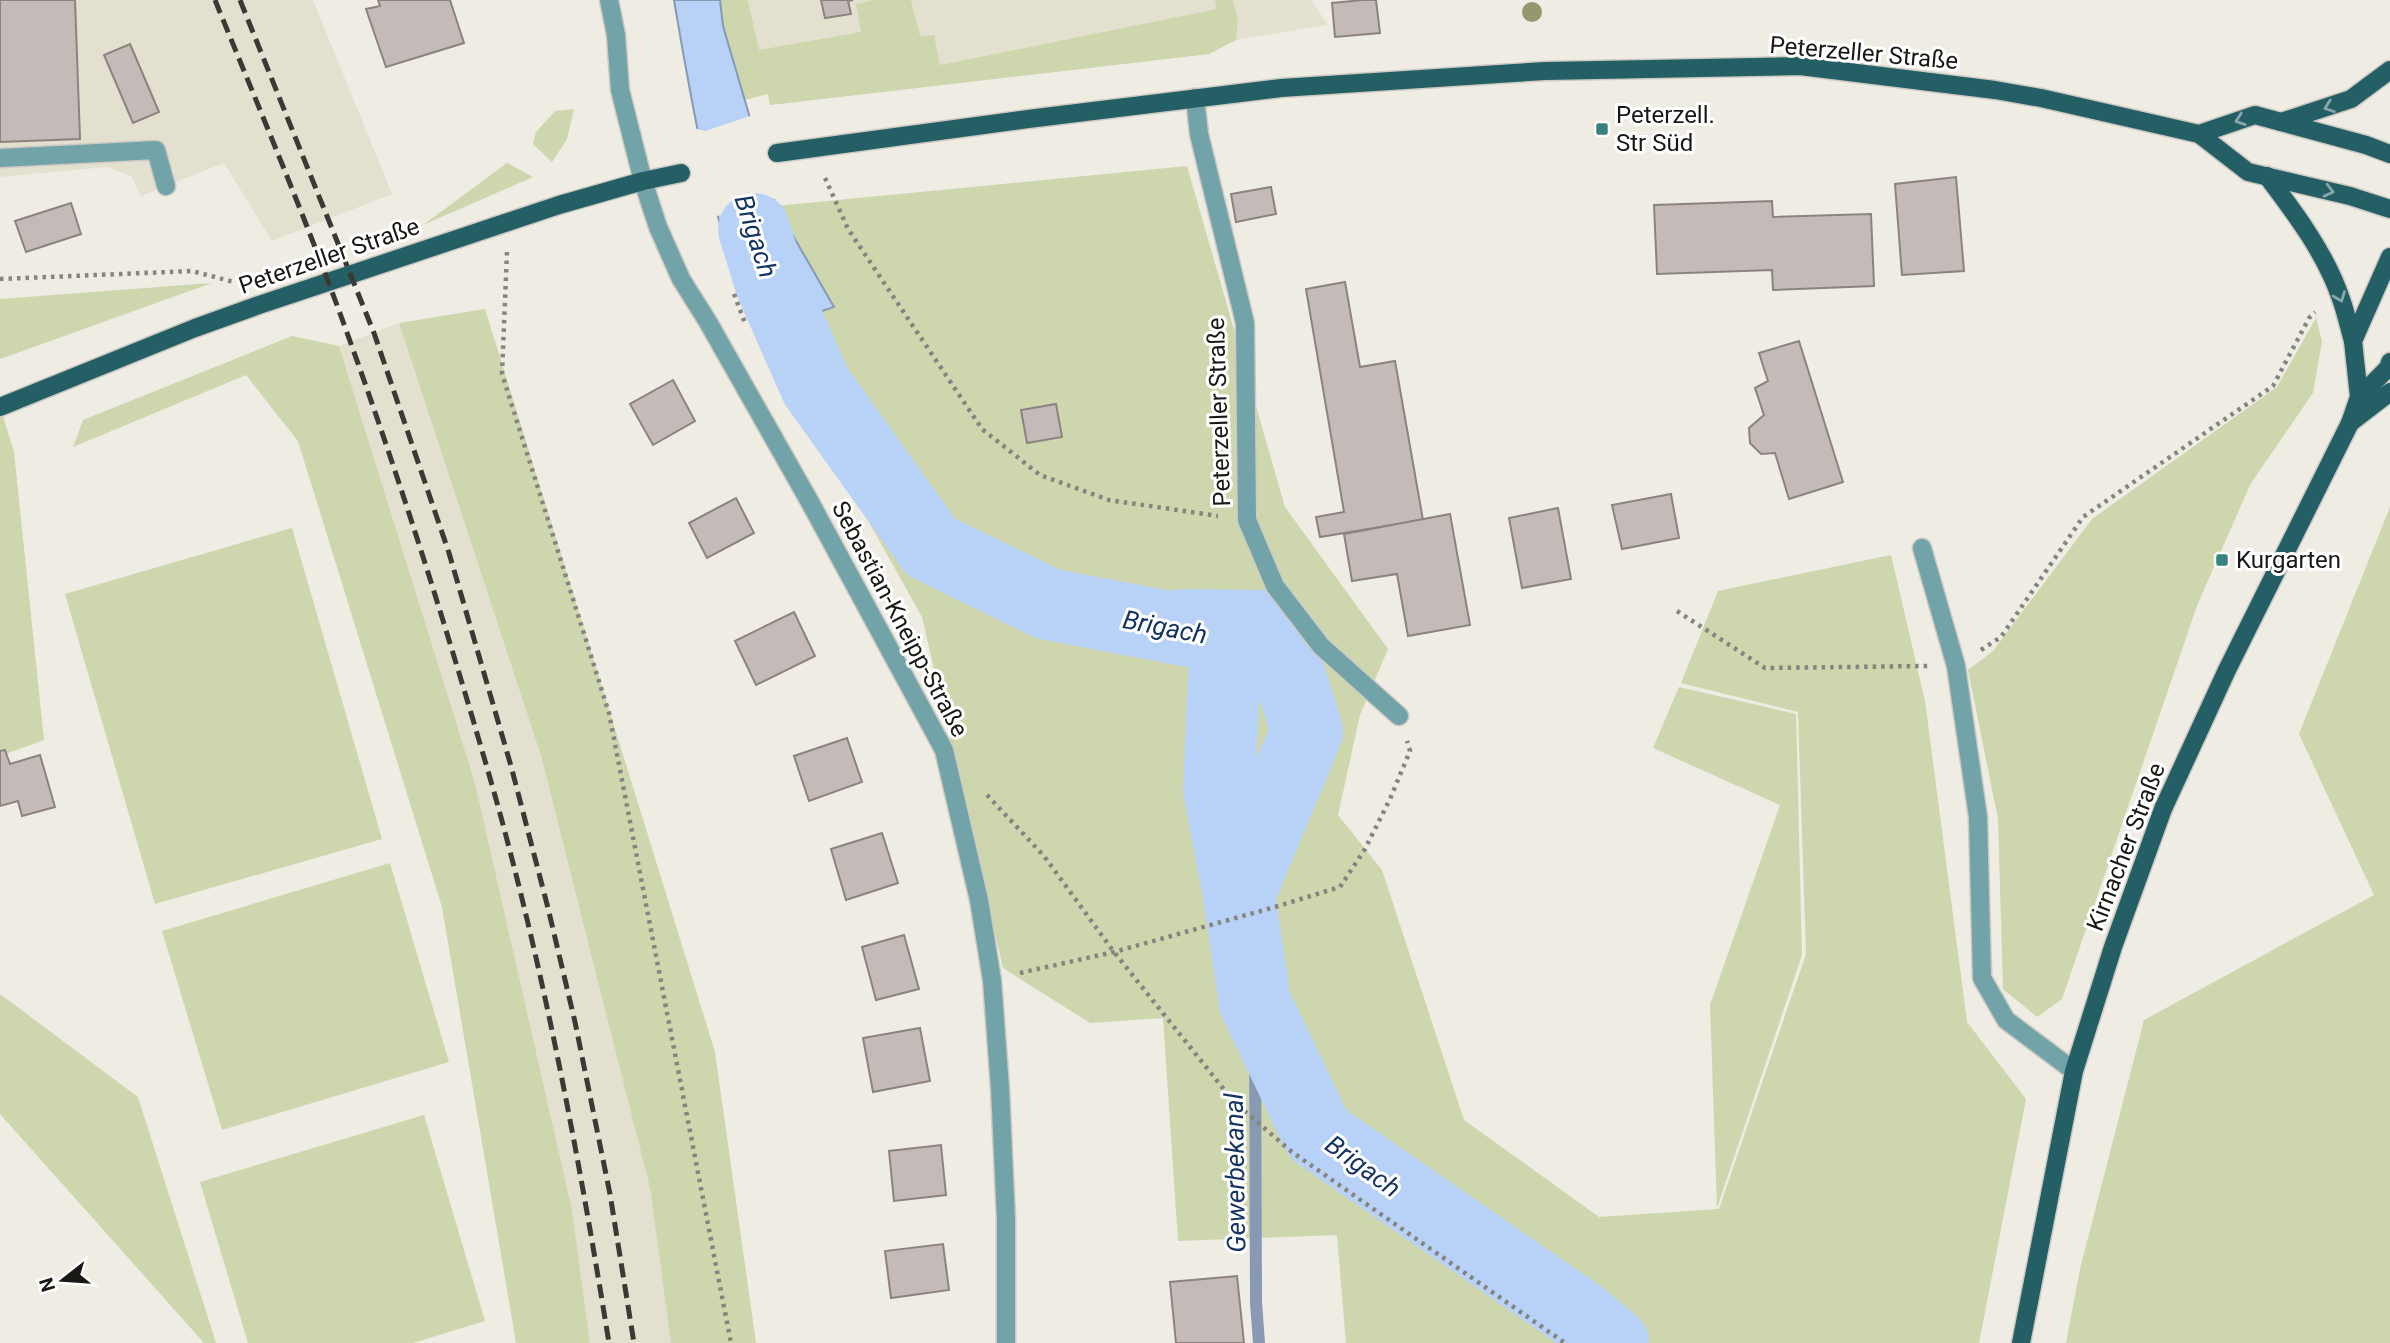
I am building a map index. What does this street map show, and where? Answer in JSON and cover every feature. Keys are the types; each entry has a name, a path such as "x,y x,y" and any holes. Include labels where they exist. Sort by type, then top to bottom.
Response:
{"main road":[{"name":"Peterzeller Straße","path":"776,153 1281,88 1545,71 1800,66 2018,94 2199,134"},
{"path":"2281,122 2351,99 2390,70"},
{"path":"2199,134 2255,115 2390,154"},
{"path":"2199,134 2248,172 2390,209"},
{"name":"Peterzeller Straße","path":"0,407 195,328 260,305 559,205 681,173"},
{"path":"2267,176 2290,206 2320,254 2341,297 2353,341"},
{"name":"Kirnacher Straße","path":"2021,1343 2074,1071 2113,947 2163,809 2227,670 2350,423 2359,397 2353,341 2390,257"},
{"name":"Kirnacher Straße","path":"2359,397 2388,368 2390,362"},
{"path":"2350,423 2390,392"}],"street":[{"name":"Sebastian-Kneipp-Straße","path":"609,0 616,35 620,90 643,181 658,227 681,279 811,504 944,750 979,900 992,980 1005,1206 1006,1343"},
{"name":"Peterzeller Straße","path":"1195,98 1199,134 1245,323 1247,520 1275,586 1321,646 1399,716"},
{"path":"0,158 156,150 166,186"},
{"path":"1922,548 1956,666 1978,817 1982,978 2006,1020 2074,1071"}],"path":[{"path":"825,178 848,229 982,429 1040,475 1109,500 1247,520"},
{"path":"507,251 502,374 610,713 731,1343"},
{"path":"0,279 192,271 237,283"},
{"path":"1677,611 1765,668 1956,666 2001,637 2084,517 2273,386 2309,318 2320,306"},
{"path":"992,980 1114,952 1275,908 1339,887 1365,849 1410,751 1399,716"},
{"path":"980,789 1044,856 1114,952 1234,1102 1292,1152 1565,1343"}],"shaded area":[{"path":"0,0 313,0 392,194 272,241 224,163 141,196 131,176 107,167 0,177"},
{"path":"748,0 1311,0 1328,25 1236,40 1209,54 770,105"},
{"path":"399,323 541,756 650,1188 671,1343 590,1343 572,1210 475,783 339,346"}],"green space":[{"path":"720,0 748,0 759,50 861,32 856,4 874,0 911,0 920,36 934,35 940,65 1217,9 1215,0 1233,0 1238,19 1236,40 1209,54 770,105 768,94 745,100 723,26"},
{"path":"574,109 567,139 552,162 533,144 536,132 555,111"},
{"path":"507,163 533,177 423,225"},
{"path":"1187,166 1285,507 1388,649 1360,715 1338,815 1382,870 1464,1120 1599,1217 1719,1209 1806,954 1798,712 1681,683 1718,591 1891,555 1925,701 1967,1022 2026,1099 1979,1343 1346,1343 1337,1235 1178,1241 1163,1018 1090,1023 1003,968 922,617 785,372 765,330 834,307 776,206"},
{"path":"212,283 0,359 0,299"},
{"path":"485,309 715,1052 756,1343 671,1343 650,1188 541,756 399,323"},
{"path":"2316,318 2322,341 2313,393 2251,483 2198,603 2062,999 2037,1017 2003,989 1998,819 1968,670 1993,651 2092,519 2277,387"},
{"path":"292,336 339,346 475,783 572,1210 590,1343 516,1343 442,907 298,441 246,375 73,447 83,420"},
{"path":"0,407 14,452 44,740 0,756"},
{"path":"2390,507 2390,1343 2066,1343 2080,1269 2144,1020 2374,895 2299,734"},
{"path":"292,528 382,839 155,904 65,594"},
{"path":"1679,687 1796,714 1802,955 1717,1208 1710,1005 1780,805 1653,748"},
{"path":"390,863 449,1062 222,1130 162,931"},
{"path":"0,994 138,1097 216,1343 204,1343 0,1114"},
{"path":"424,1115 485,1321 413,1343 248,1343 200,1182"}],"water":[{"path":"674,0 720,0 723,26 776,206 834,307 765,330 754,312 730,255 712,194 693,109"}],"pier":[{"path":"753,115 777,198 714,217 693,128 705,131"}],"building":[{"path":"0,0 75,0 80,139 0,142"},
{"path":"378,0 450,0 464,43 386,67 366,9 380,6"},
{"path":"821,0 853,0 848,1 851,14 825,18"},
{"path":"1376,0 1380,33 1335,37 1332,3"},
{"path":"130,44 159,112 133,123 104,55"},
{"path":"1956,177 1964,271 1902,275 1895,184"},
{"path":"1271,187 1276,214 1236,222 1231,194"},
{"path":"1772,201 1773,217 1871,214 1874,286 1773,290 1772,270 1657,274 1654,205"},
{"path":"71,203 81,234 26,252 15,221"},
{"path":"1345,282 1360,367 1395,361 1423,520 1320,537 1316,517 1344,512 1306,289"},
{"path":"1799,341 1843,482 1789,499 1775,453 1761,454 1750,443 1749,428 1764,415 1755,388 1768,381 1759,353"},
{"path":"673,380 695,421 653,445 630,404"},
{"path":"1056,404 1062,437 1027,443 1021,410"},
{"path":"1671,494 1679,538 1622,549 1612,505"},
{"path":"736,498 754,533 707,558 689,523"},
{"path":"1558,508 1571,579 1522,588 1509,518"},
{"path":"1450,514 1470,625 1408,636 1397,574 1352,581 1344,534"},
{"path":"794,612 815,656 756,685 735,641"},
{"path":"847,738 862,782 809,801 794,756"},
{"path":"5,750 10,764 40,755 55,807 22,816 18,801 0,806 0,751"},
{"path":"882,833 898,883 846,900 831,849"},
{"path":"904,935 919,989 876,1000 862,947"},
{"path":"920,1028 930,1081 873,1092 863,1038"},
{"path":"941,1145 946,1195 894,1201 889,1151"},
{"path":"943,1244 949,1290 891,1298 885,1251"},
{"path":"1237,1276 1244,1343 1176,1343 1170,1282"}],"waterway":[{"name":"Brigach","path":"754,229 771,284 816,386 931,547 1048,604 1226,638 1219,789 1239,895 1255,1003 1318,1134 1582,1317 1613,1343"},
{"path":"1181,625 1274,626 1307,731 1239,895"},
{"name":"Gewerbekanal","path":"1255,1003 1256,1302 1259,1343"}],"railway":[{"path":"215,0 350,341 405,501 472,717 507,841 542,984 585,1199 609,1343"},
{"path":"240,0 374,333 449,553 511,766 575,1022 610,1194 634,1343"}],"place":[{"name":"Peterzell. Str Süd","path":"1602,129"},
{"name":"Kurgarten","path":"2222,560"}]}
